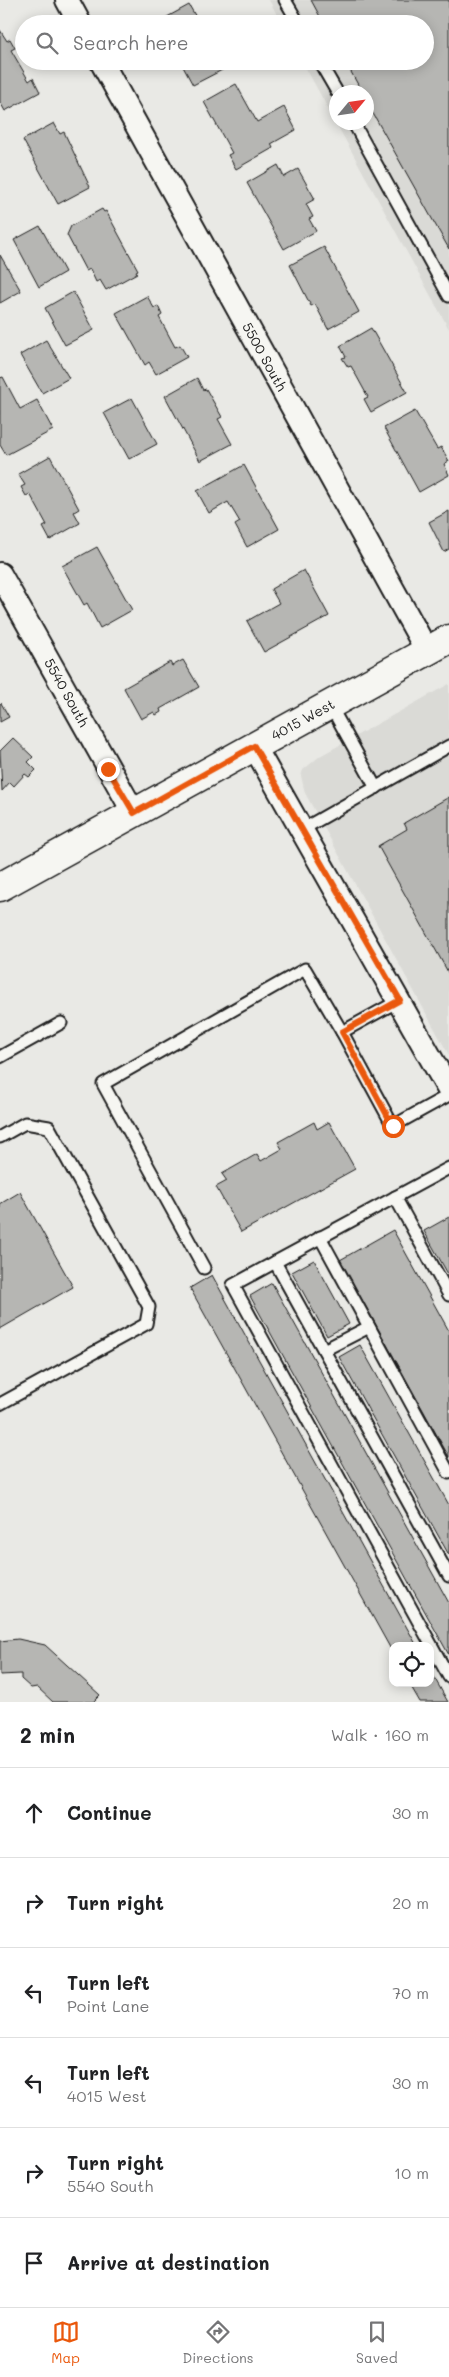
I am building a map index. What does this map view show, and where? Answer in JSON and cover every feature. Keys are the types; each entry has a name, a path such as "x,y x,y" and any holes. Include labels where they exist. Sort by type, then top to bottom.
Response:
{"street":[{"path":"67,0 75,15"},
{"name":"5500 South","path":"106,70 438,645"},
{"name":"5540 South","path":"0,574 134,813"},
{"name":"4015 West","path":"0,887 438,645"},
{"path":"254,746 400,1000 449,1090"}],"lane":[{"path":"285,0 293,15"},
{"path":"324,70 333,85"},
{"path":"357,130 449,296"},
{"path":"330,705 376,788"},
{"path":"301,830 449,746"},
{"path":"204,1268 103,1084 305,969 393,1126 449,1095"},
{"path":"342,1032 400,1000"},
{"path":"0,1057 61,1023"},
{"path":"0,1137 25,1123 49,1127 149,1307 146,1324 0,1404"},
{"path":"449,1168 233,1285 449,1677"},
{"path":"395,1197 449,1295"},
{"path":"320,1237 449,1473"},
{"path":"275,1262 449,1576"},
{"path":"324,1350 369,1327"}],"shaded area":[{"path":"269,0 449,0 449,329 340,130 374,130 374,85 329,85 329,110 307,70 434,70 434,15 277,15"},
{"path":"449,684 449,1055 305,793 301,776 303,770 320,756"}],"building":[{"path":"311,0 449,0 449,249 374,115 374,85 358,85 350,70 434,70 434,15 319,15"},
{"path":"189,5 195,15 171,15"},
{"path":"0,30 7,41 10,39 15,48 11,50 15,57 15,70 23,70 29,81 33,78 40,92 5,111 0,102"},
{"path":"185,70 222,70 193,85"},
{"path":"236,84 257,122 284,107 296,130 271,144 273,148 236,169 228,155 232,153 204,102"},
{"path":"54,123 60,134 64,132 90,187 58,204 23,140"},
{"path":"278,165 284,177 298,169 315,199 306,204 313,217 309,219 316,231 284,249 247,183"},
{"path":"102,209 104,212 106,211 138,270 136,271 137,273 106,290 100,280 96,282 90,269 86,271 67,235 71,226"},
{"path":"40,226 65,272 39,287 14,240"},
{"path":"324,247 359,312 328,329 315,304 311,306 290,265"},
{"path":"0,255 21,291 0,303"},
{"path":"73,292 94,330 65,345 45,308"},
{"path":"147,296 154,308 158,306 162,315 159,317 175,347 180,345 187,357 156,374 149,362 145,365 116,313"},
{"path":"371,328 407,392 371,412 364,399 368,397 351,366 348,367 342,358 346,357 340,346"},
{"path":"46,340 69,378 42,393 20,355"},
{"path":"3,377 20,409 37,400 53,430 6,455 0,445 0,378"},
{"path":"197,378 203,390 206,389 222,417 218,419 232,444 200,461 165,396"},
{"path":"132,398 157,444 129,459 104,413"},
{"path":"415,411 437,449 441,447 449,461 444,464 449,475 419,492 384,428"},
{"path":"50,456 79,509 74,512 80,523 50,540 43,527 47,525 30,494 26,496 21,487 25,485 18,474"},
{"path":"244,465 279,529 247,547 235,525 240,522 228,502 209,513 197,491"},
{"path":"449,511 449,549 444,552 429,522"},
{"path":"97,547 132,610 100,628 87,603 84,605 62,566"},
{"path":"304,570 329,616 264,652 247,621 279,603 271,589"},
{"path":"183,660 199,687 160,709 161,712 156,715 154,712 141,719 124,688 170,662 172,666"},
{"path":"0,704 9,717 0,722"},
{"path":"13,738 33,757 28,762 36,770 29,777 25,774 14,786 10,782 2,791 0,751"},
{"path":"449,797 449,974 378,846 407,829 404,823"},
{"path":"314,1122 317,1129 329,1122 355,1169 241,1232 216,1187 227,1181 222,1174 257,1154 261,1161 282,1149 278,1142"},
{"path":"20,1192 73,1287 0,1329 0,1204"},
{"path":"449,1217 449,1274 448,1274 424,1231"},
{"path":"393,1230 449,1331 449,1457 340,1260"},
{"path":"314,1260 349,1324 327,1336 292,1272"},
{"path":"212,1275 415,1642 389,1642 389,1646 190,1288"},
{"path":"272,1283 449,1603 449,1655 250,1296"},
{"path":"360,1345 449,1505 449,1555 339,1357"},
{"path":"18,1639 45,1645 100,1695 93,1702 53,1702 37,1687 31,1688 21,1679 21,1674 0,1675 0,1641"},
{"path":"434,1677 448,1702 420,1702 411,1687 434,1687"}],"route":[{"path":"108,769 134,813 254,746 289,810 400,1000 342,1032 393,1126"}]}
